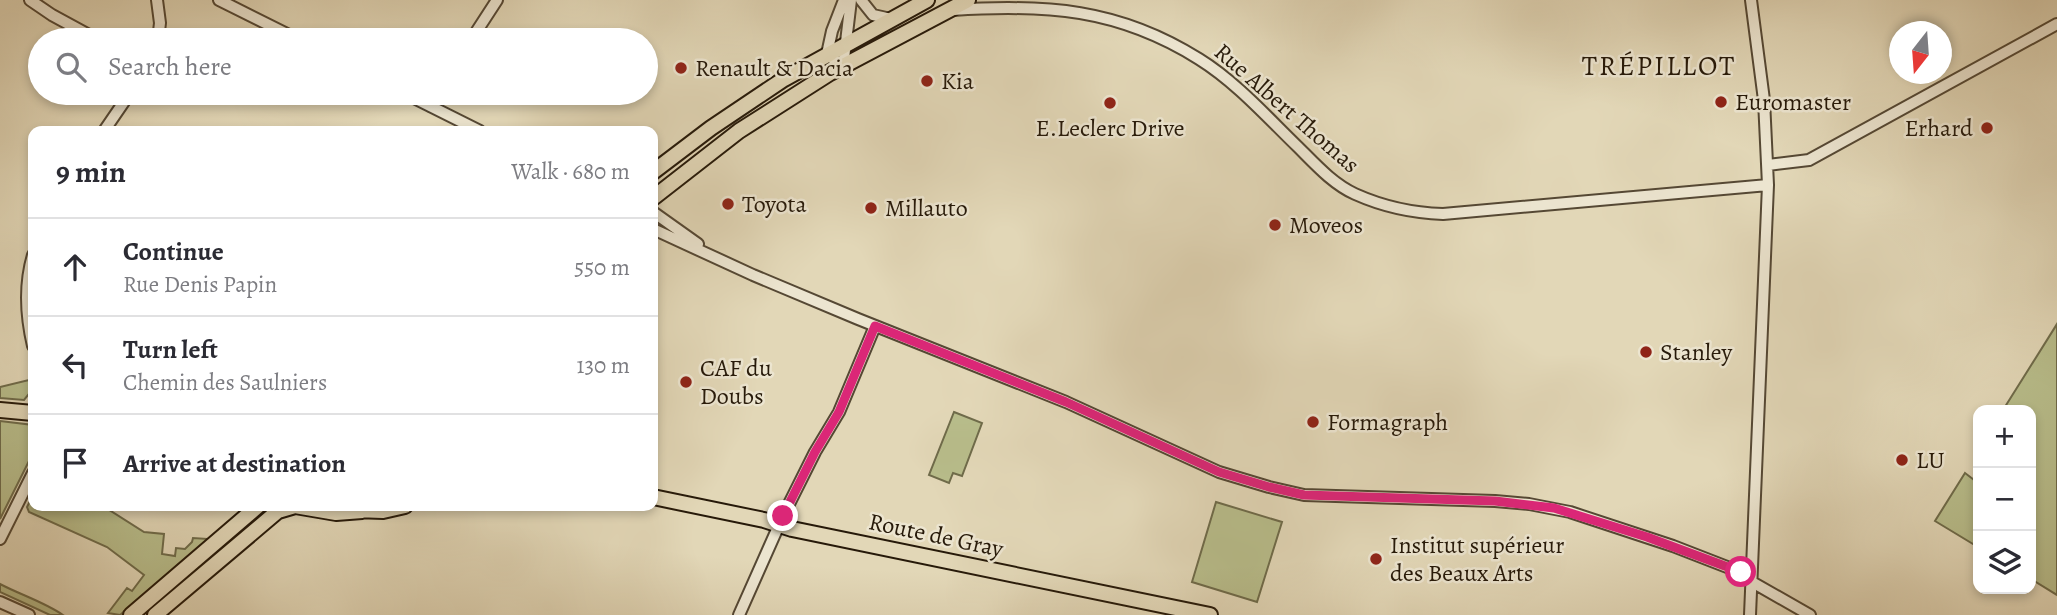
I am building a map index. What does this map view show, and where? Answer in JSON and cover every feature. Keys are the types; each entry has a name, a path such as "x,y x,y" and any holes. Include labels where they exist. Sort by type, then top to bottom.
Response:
{"main road":[{"path":"658,168 755,97 827,54 928,0"},
{"path":"658,194 739,131 842,67 968,0"},
{"path":"0,410 28,413"},
{"name":"Route de Gray","path":"658,498 1210,615"},
{"path":"131,615 252,511"},
{"path":"155,615 278,511"},
{"path":"324,511 383,511"}],"street":[{"path":"30,0 75,28"},
{"path":"157,0 159,28"},
{"path":"219,0 275,28"},
{"path":"479,28 497,0"},
{"path":"842,67 827,54 844,0"},
{"path":"842,67 851,0"},
{"path":"861,0 873,15 891,19"},
{"path":"1750,615 1768,185 1764,100 1751,0"},
{"name":"Rue Albert Thomas","path":"950,10 1011,6 1053,9 1124,23 1168,41 1200,60 1265,114 1328,177 1353,193 1384,206 1412,213 1443,214 1768,185"},
{"path":"1768,165 1809,160 2057,24"},
{"path":"107,126 122,105"},
{"path":"430,106 470,126"},
{"path":"658,216 718,258"},
{"path":"658,231 875,326 1066,402 1219,472 1304,495 1482,500 1554,508 1741,572 1752,583 1810,615"},
{"path":"28,282 28,326"},
{"path":"739,615 779,525 815,452 839,412 875,326"},
{"path":"0,539 28,483"},
{"path":"0,602 29,615"}],"green space":[{"path":"2057,324 2057,595 2036,582 2036,405 2006,405"},
{"path":"28,380 28,395 24,400 0,398 0,387"},
{"path":"954,412 982,423 962,476 953,473 949,483 929,475"},
{"path":"0,421 28,424 28,463 0,519"},
{"path":"1965,473 1973,479 1973,544 1935,521"},
{"path":"1216,502 1282,522 1257,602 1192,582"},
{"path":"111,511 144,532 164,534 162,554 175,556 176,548 185,549 193,538 209,539 120,615 108,613 127,588 132,591 144,575 107,547 29,512"},
{"path":"0,584 63,615 50,615 0,592"}],"place":[{"name":"Renault & Dacia","path":"681,68"},
{"name":"Kia","path":"927,81"},
{"name":"Euromaster","path":"1721,102"},
{"name":"E.Leclerc Drive","path":"1110,103"},
{"name":"Erhard","path":"1987,128"},
{"name":"Toyota","path":"728,204"},
{"name":"Millauto","path":"871,208"},
{"name":"Moveos","path":"1275,225"},
{"name":"Stanley","path":"1646,352"},
{"name":"CAF du Doubs","path":"686,382"},
{"name":"Formagraph","path":"1313,422"},
{"name":"LU","path":"1902,460"},
{"name":"Institut supérieur des Beaux Arts","path":"1376,559"}],"district":[{"name":"TRÉPILLOT","path":"1659,65"}],"route":[{"path":"783,516 815,452 839,412 875,326 1066,402 1219,472 1269,487 1304,495 1495,501 1554,508 1647,537 1741,572"}]}
